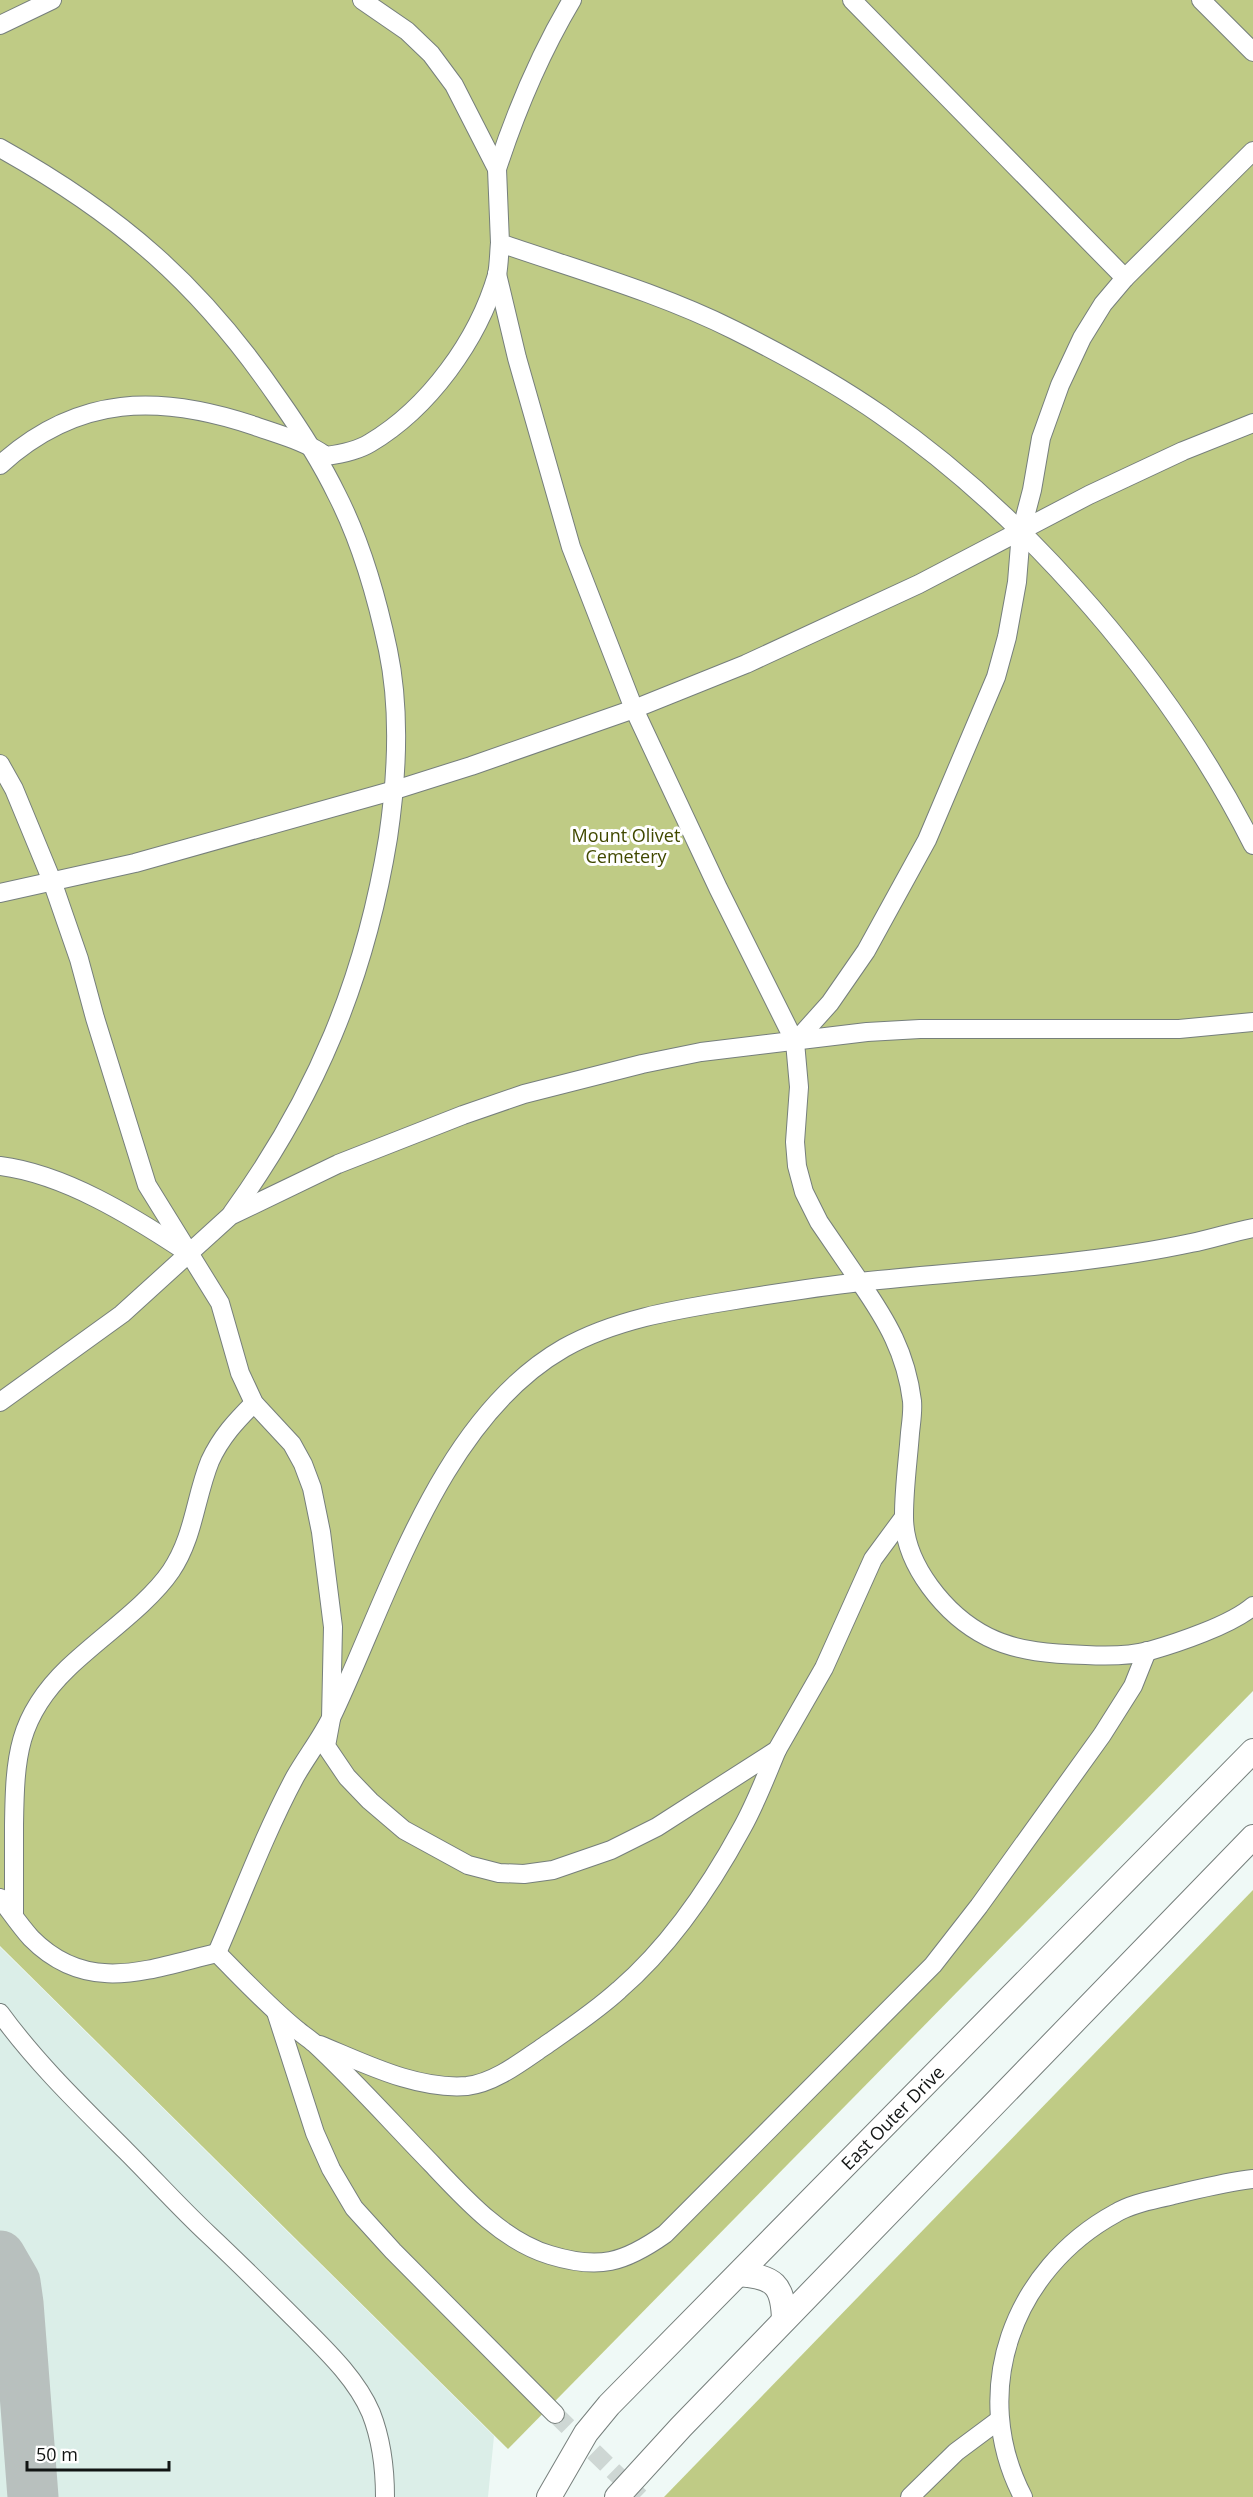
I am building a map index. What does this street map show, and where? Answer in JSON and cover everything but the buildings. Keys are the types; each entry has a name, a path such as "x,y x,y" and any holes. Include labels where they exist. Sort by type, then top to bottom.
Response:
{"main road":[{"name":"East Outer Drive","path":"549,2497 586,2433 609,2405 1253,1751"},
{"path":"616,2497 784,2320 1253,1837"},
{"path":"739,2274 761,2276 775,2284 783,2300 784,2320"}],"lane":[{"path":"0,25 52,0"},
{"path":"362,0 406,31 431,54 454,85 497,169"},
{"path":"0,465 15,452 63,422 119,406 181,406 223,416 310,445 326,456 346,453 369,443 418,407 446,374 465,345 497,274 500,243 497,169 509,132 541,60 572,0"},
{"path":"852,0 1125,278"},
{"path":"1201,0 1253,52"},
{"path":"0,148 87,200 131,233 167,265 214,313 244,350 310,445 338,496 356,538 388,652 394,702 395,790 379,895 349,996 324,1059 298,1110 250,1187 230,1216 122,1314 0,1402"},
{"path":"795,1042 830,1003 866,951 927,840 996,676 1007,637 1017,582 1021,532 1032,490 1041,438 1060,385 1082,338 1103,304 1125,278 1253,151"},
{"path":"500,243 676,305 732,329 793,361 880,414 917,442 1021,532 1096,613 1174,712 1209,766 1253,846"},
{"path":"497,274 517,358 568,536 634,709 718,888 795,1042 799,1087 795,1142 797,1166 804,1192 831,1241 892,1332 907,1373 912,1404 903,1517 910,1546 922,1575 944,1603 966,1623 988,1637 1012,1647 1049,1654 1093,1656 1147,1651 1222,1625 1253,1606"},
{"path":"0,893 135,864 395,790 504,755 634,709 746,664 919,584 1089,495 1183,451 1253,423"},
{"path":"0,764 14,789 52,881 79,959 147,1185 220,1303 240,1373 254,1403 292,1443 312,1488 321,1532 333,1627 331,1719 326,1746 347,1777 370,1801 404,1830 437,1850 468,1865 499,1872 524,1874 553,1870 611,1850 657,1827 777,1750"},
{"path":"230,1216 338,1164 463,1114 524,1094 642,1064 701,1052 867,1032 920,1029 1179,1029 1253,1022"},
{"path":"0,1166 40,1176 106,1203 136,1218 189,1254"},
{"path":"217,1953 295,1777 331,1719 425,1510 467,1439 501,1399 534,1369 563,1348 601,1330 642,1318 732,1300 860,1282 1032,1266 1145,1251 1253,1228"},
{"path":"14,1916 17,1755 31,1716 68,1668 156,1589 170,1572 186,1545 210,1461 227,1430 254,1403"},
{"path":"313,2042 425,2084 470,2086 488,2080 520,2062 572,2027 620,1990 659,1951 691,1911 722,1865 743,1826 777,1750 824,1668 873,1559 903,1517"},
{"path":"217,1953 275,2010 313,2042 467,2201 498,2226 525,2244 549,2255 590,2264 630,2257 665,2234 933,1965 979,1906 1102,1735 1132,1686 1147,1651"},
{"path":"0,1898 30,1937 47,1952 64,1964 88,1971 112,1975 144,1971 217,1953"},
{"path":"275,2010 315,2133 331,2169 354,2208 393,2251 555,2414"},
{"path":"0,2013 18,2038 65,2090 172,2200 243,2265 320,2344 352,2382 370,2411 382,2447 385,2497"},
{"path":"1023,2497 1003,2447 998,2401 1003,2367 1015,2322 1053,2260 1071,2243 1118,2211 1231,2181 1253,2179"},
{"path":"910,2497 956,2452 999,2420"}],"shaded area":[{"path":"0,1947 494,2436 488,2497 0,2497"}],"green space":[{"name":"Mount Olivet Cemetery","path":"0,0 1253,0 1253,1691 508,2449 0,1946"},
{"path":"1253,1890 1253,2497 664,2497"}],"taxiway":[{"path":"0,2256 15,2282 18,2303 33,2497"}],"tunnel":[{"path":"555,2414 640,2497"}]}
